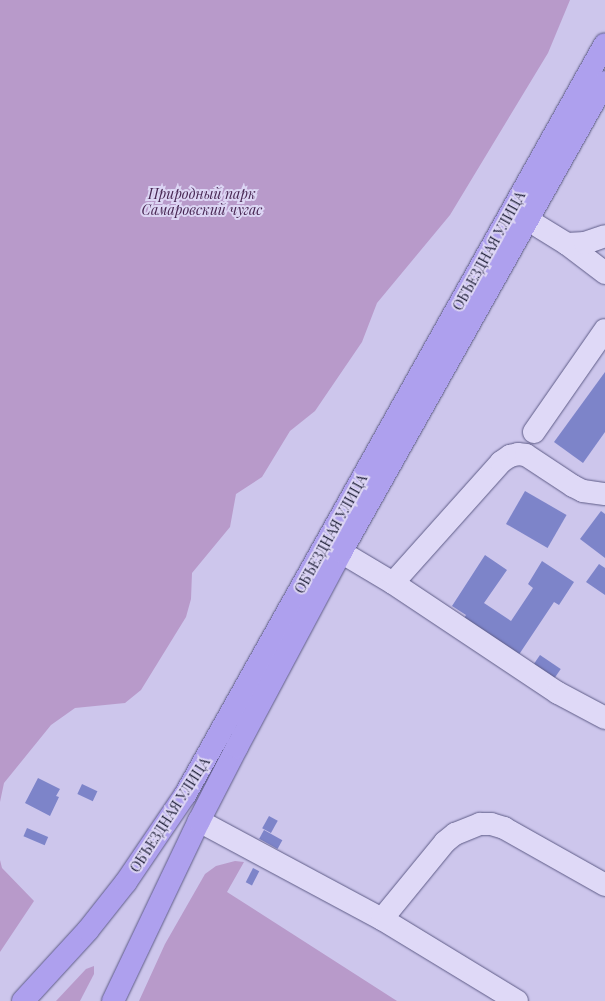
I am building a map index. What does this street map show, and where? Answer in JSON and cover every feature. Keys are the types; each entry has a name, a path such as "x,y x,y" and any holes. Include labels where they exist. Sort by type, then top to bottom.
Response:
{"main road":[{"name":"ОБЪЕЗДНАЯ УЛИЦА","path":"23,1001 88,930 126,882 159,835 333,548 519,216 605,44"},
{"name":"ОБЪЕЗДНАЯ УЛИЦА","path":"519,216 605,82"},
{"name":"ОБЪЕЗДНАЯ УЛИЦА","path":"113,1001 199,820 333,548"}],"lane":[{"path":"519,216 567,244 605,273"},
{"path":"567,244 585,243 605,236"},
{"path":"534,432 605,330"},
{"path":"393,583 501,462 510,456 518,454 526,455 583,491 604,492"},
{"path":"333,548 393,583 558,693 605,718"},
{"path":"199,820 382,919 517,1001"},
{"path":"382,919 445,842 455,834 480,824 491,824 504,828 605,885"}],"green space":[{"name":"Природный парк Самаровский чугас","path":"0,0 570,0 548,53 450,215 377,303 362,342 315,411 290,431 262,477 236,494 230,527 192,573 191,599 186,617 141,690 125,703 75,708 51,725 4,783 0,802"},
{"path":"0,860 2,868 34,901 0,952"},
{"path":"235,861 244,862 227,892 397,1001 139,1001 165,944 205,874 216,866"},
{"path":"94,966 94,974 80,1001 56,1001 86,969"}],"building":[{"path":"605,372 605,432 583,463 554,442"},
{"path":"525,491 567,515 548,548 506,524"},
{"path":"601,511 605,514 605,558 580,539"},
{"path":"485,555 507,570 484,603 511,621 533,588 528,584 542,561 574,582 559,605 554,602 518,656 463,620 466,615 452,606"},
{"path":"599,564 605,568 605,595 586,582"},
{"path":"540,655 561,669 553,681 532,667"},
{"path":"38,778 60,789 56,796 59,797 50,816 25,803"},
{"path":"82,784 97,791 93,801 77,794"},
{"path":"269,816 278,821 271,833 262,828"},
{"path":"27,828 48,837 45,845 23,836"},
{"path":"264,830 282,840 278,849 259,839"},
{"path":"253,868 259,871 252,885 246,882"}]}
